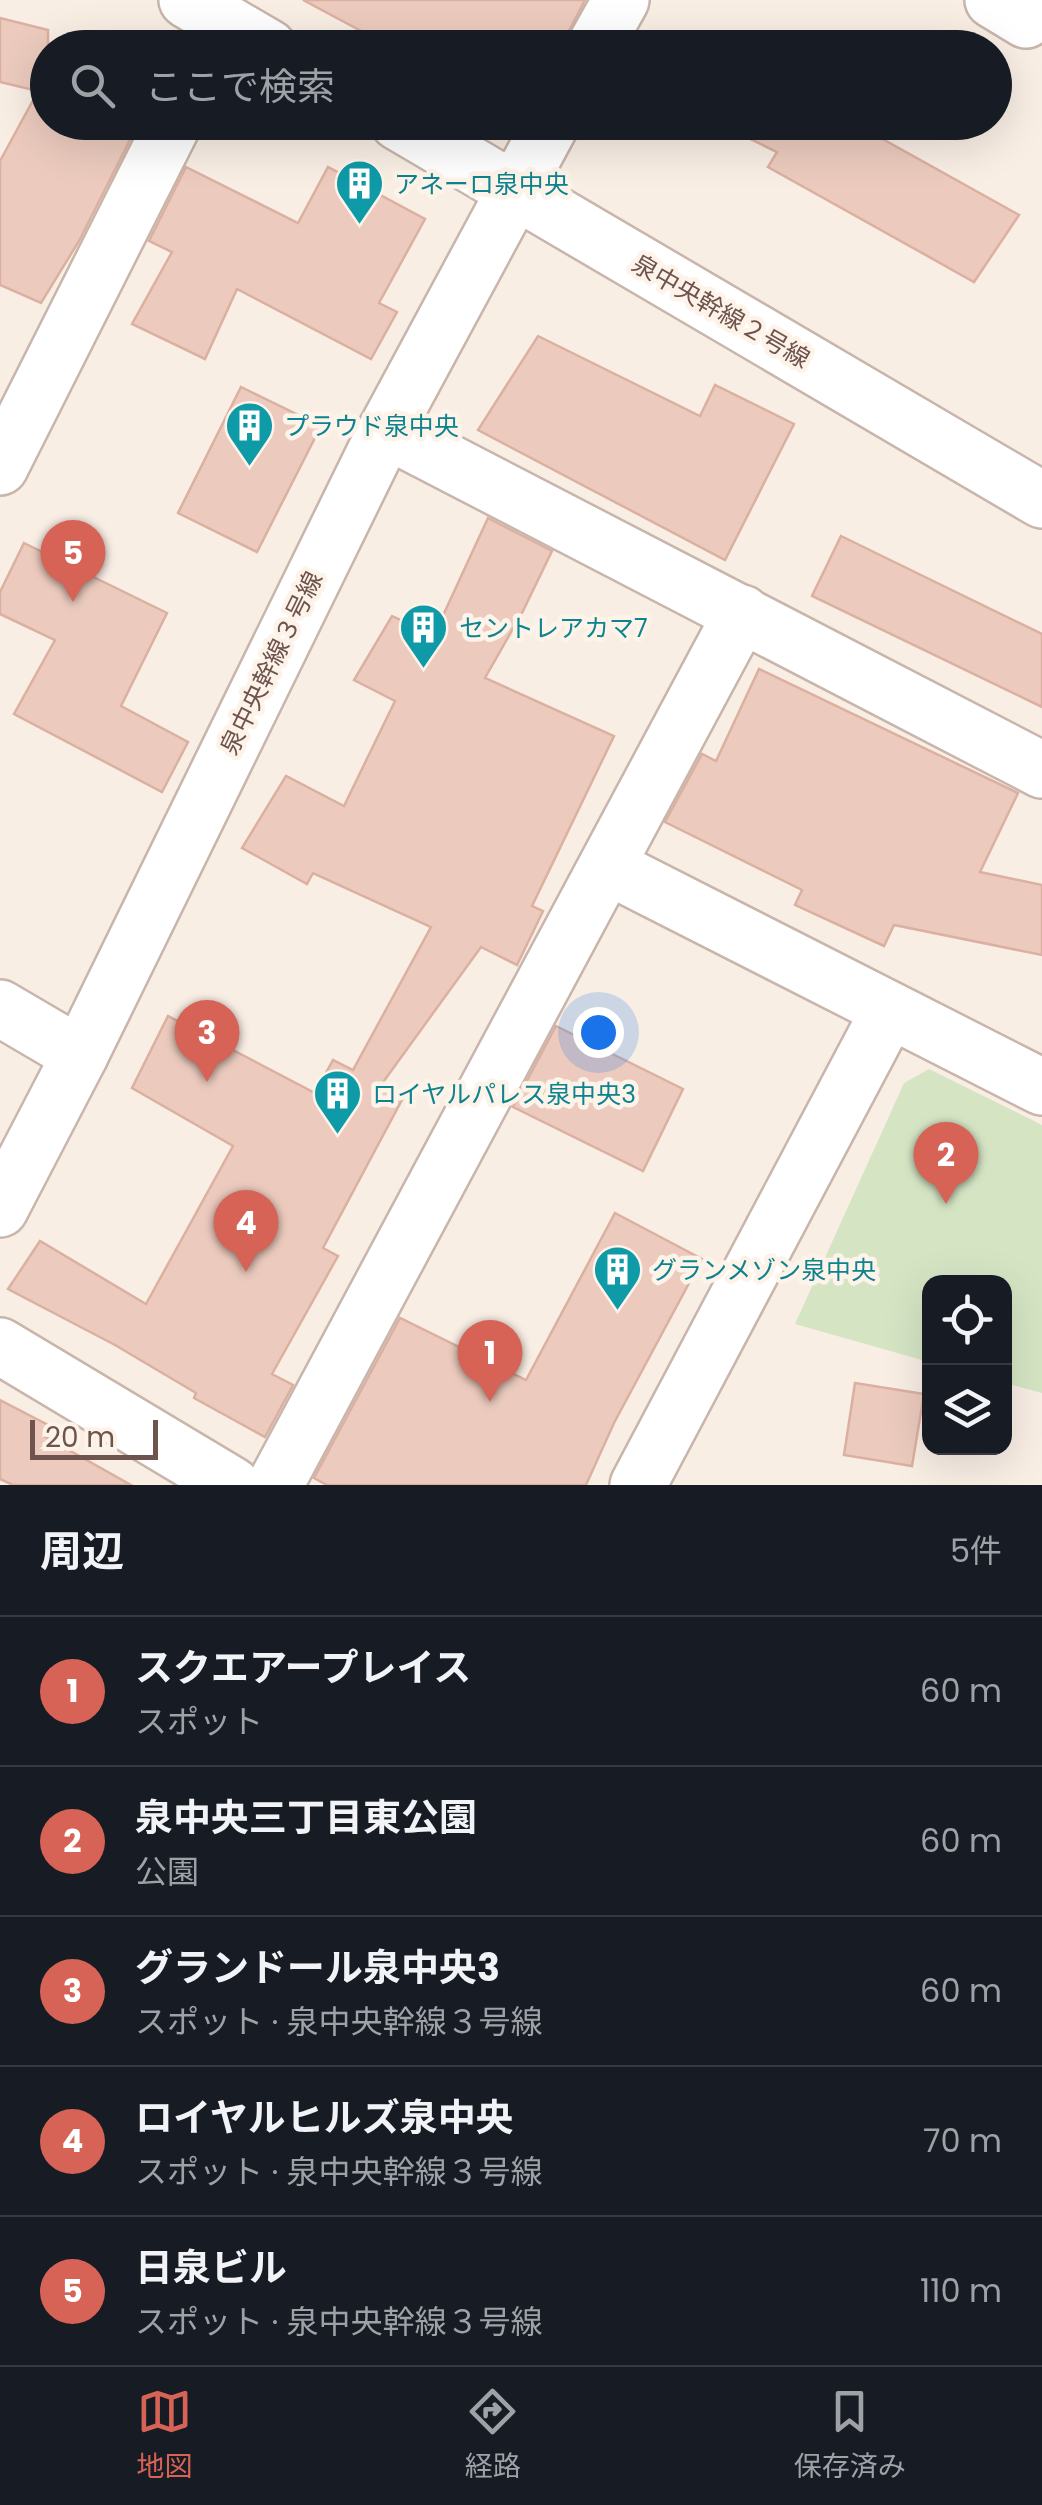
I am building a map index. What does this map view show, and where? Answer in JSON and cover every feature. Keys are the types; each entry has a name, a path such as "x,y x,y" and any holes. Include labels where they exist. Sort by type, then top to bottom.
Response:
{"street":[{"path":"604,30 621,0"},
{"path":"0,467 165,140"},
{"name":"泉中央幹線２号線","path":"429,140 1042,500"},
{"name":"泉中央幹線３号線","path":"0,1209 80,1055 386,430 542,140"},
{"path":"386,430 1042,770"},
{"path":"275,1485 742,613"},
{"path":"607,866 1042,1087"},
{"path":"0,1008 80,1055"},
{"path":"638,1485 889,1011"},
{"path":"0,1346 232,1485"}],"green space":[{"path":"929,1069 1042,1125 1042,1393 1012,1385 1012,1275 922,1275 922,1360 795,1324 904,1083"}],"building":[{"path":"303,0 585,0 569,30 359,30"},
{"path":"0,18 48,30 30,30 30,89 0,82"},
{"path":"30,106 30,140 130,140 79,241 41,303 0,285 0,161"},
{"path":"752,140 884,140 1019,215 974,282 768,167 777,152"},
{"path":"186,167 298,223 328,167 425,219 379,303 397,312 371,359 237,289 205,359 132,324 172,252 149,241"},
{"path":"538,336 700,416 715,385 794,424 725,560 478,430"},
{"name":"プラウド泉中央","path":"241,387 321,426 257,552 178,513"},
{"path":"488,518 552,551 485,678 614,736 532,906 543,911 517,965 481,947 381,1085 404,1096 323,1248 338,1256 272,1374 293,1385 265,1437 194,1398 196,1393 115,1345 8,1289 40,1241 146,1304 233,1146 132,1088 168,1016 315,1093 333,1060 353,1070 431,927 313,873 307,884 242,848 286,776 344,806 395,701 354,680 392,616 434,635"},
{"path":"841,536 1042,634 1042,707 812,596"},
{"path":"24,543 167,613 121,706 188,742 162,792 14,714 55,640 0,614 0,592"},
{"path":"759,669 1018,793 980,872 1042,885 1042,955 894,925 884,946 795,905 802,890 665,822 702,754 716,761"},
{"path":"556,1026 683,1089 643,1171 513,1107"},
{"path":"615,1213 702,1259 614,1423 586,1485 327,1485 314,1478 400,1318 526,1380"},
{"path":"855,1383 922,1394 912,1466 844,1455"},
{"path":"0,1400 50,1426 44,1436 131,1485 13,1485 0,1479"}],"place":[{"name":"アネーロ泉中央","path":"359,226"},
{"name":"プラウド泉中央","path":"249,468"},
{"name":"日泉ビル","path":"73,602"},
{"name":"セントレアカマ7","path":"424,670"},
{"name":"グランドール泉中央3","path":"207,1082"},
{"name":"ロイヤルパレス泉中央3","path":"337,1136"},
{"name":"泉中央三丁目東公園","path":"946,1204"},
{"name":"ロイヤルヒルズ泉中央","path":"246,1272"},
{"name":"グランメゾン泉中央","path":"617,1312"},
{"name":"スクエアープレイス","path":"490,1402"}]}
